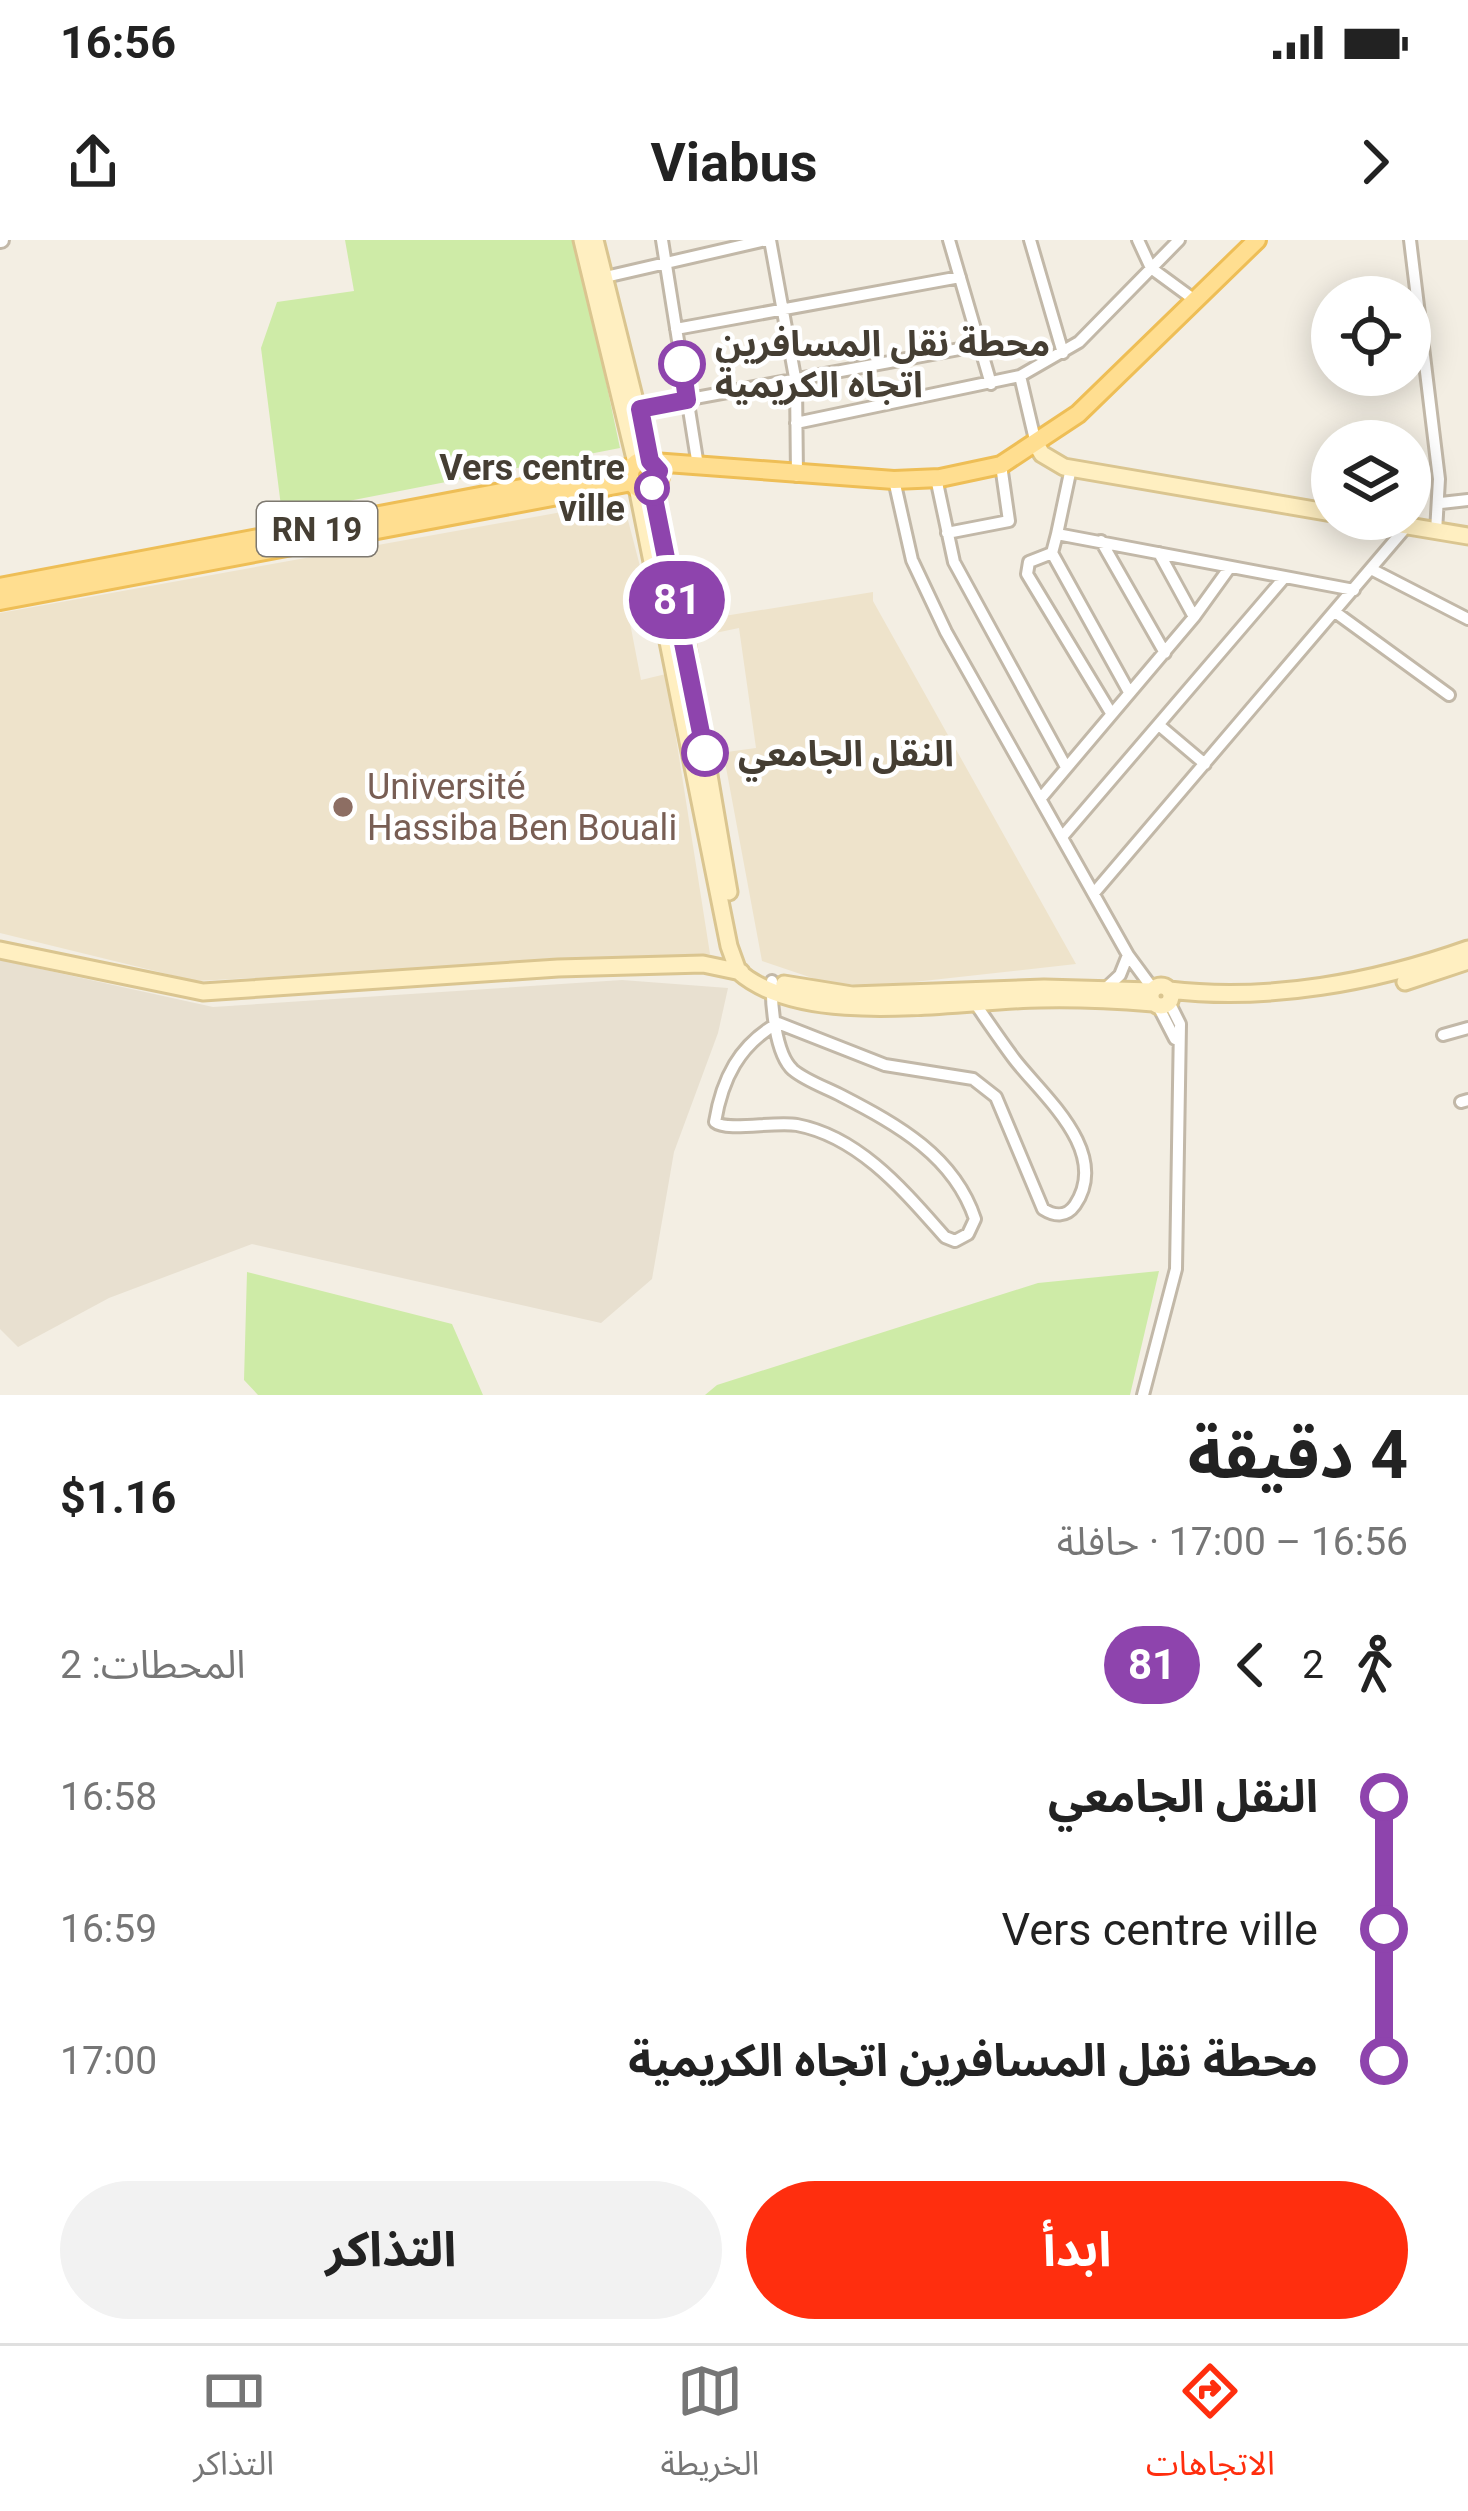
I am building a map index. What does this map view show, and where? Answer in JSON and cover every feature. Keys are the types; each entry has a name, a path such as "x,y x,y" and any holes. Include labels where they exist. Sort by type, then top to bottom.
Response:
{"main road":[{"path":"581,240 598,279 633,410 644,474 684,629 744,972"},
{"path":"595,240 598,279"},
{"name":"RN 19","path":"0,586 698,466 894,480 935,478 1001,465 1099,396 1257,240"},
{"path":"1036,444 1052,462 1071,468 1311,509"},
{"name":"RN 19","path":"0,601 644,474 722,468"},
{"path":"1431,531 1468,536"},
{"path":"1321,991 1402,972 1468,949"},
{"path":"0,950 203,992 558,968 703,964 744,972 827,1004 1105,989 1161,998"},
{"path":"1045,993 1161,998 1385,987 1468,961"}],"street":[{"path":"662,240 698,466"},
{"path":"598,279 768,240 796,383 797,476"},
{"path":"949,240 991,384"},
{"path":"1030,240 1063,353"},
{"path":"1138,240 1151,268 1196,302"},
{"path":"796,423 1020,376 1063,353 1179,240"},
{"path":"1410,240 1441,503 1436,532"},
{"path":"676,328 960,277"},
{"path":"633,410 981,345"},
{"path":"1020,376 1036,444"},
{"path":"947,533 1010,521 1001,465"},
{"path":"1071,468 1052,554 1129,692"},
{"path":"935,478 963,580 1066,766"},
{"path":"894,480 912,560 946,632 1128,955 1161,998 1170,1023 1178,1054 1176,1269 1144,1395"},
{"path":"1441,503 1468,500"},
{"path":"1057,534 1354,590"},
{"path":"1094,893 1395,540"},
{"path":"1101,541 1165,653"},
{"path":"1159,553 1194,617"},
{"path":"1052,554 1030,562 1027,574 1111,713"},
{"path":"1040,798 1165,653 1230,567"},
{"path":"1371,569 1468,619"},
{"path":"1062,837 1283,578"},
{"path":"1335,612 1449,694"},
{"path":"1160,726 1205,764"},
{"path":"1105,989 1120,975 1128,955"},
{"path":"772,985 778,1023 780,1048 791,1069 878,1115 943,1162 975,1220 962,1239 945,1238 891,1175 822,1132 779,1122 717,1126 716,1114 732,1064 757,1035 778,1023"},
{"path":"778,1023 885,1065 982,1083 996,1097 1043,1209 1055,1215 1067,1213 1079,1196 1083,1174 1074,1135 970,996"},
{"path":"1443,1035 1468,1028"}],"shaded area":[{"name":"Université Hassiba Ben Bouali","path":"623,501 653,616 630,623 641,680 666,674 710,954 196,981 0,933 0,613"},
{"name":"Université Hassiba Ben Bouali","path":"873,592 873,601 1076,964 878,986 827,983 762,961 725,762 727,752 756,748 739,628 715,633 712,618"},
{"path":"0,960 213,1007 622,980 728,988 718,1033 674,1152 652,1279 601,1323 252,1244 109,1298 18,1347 0,1329"}],"green space":[{"path":"345,240 576,240 620,448 282,514 261,348 277,302 354,291"},
{"path":"1159,1271 1130,1395 705,1395 717,1385 1038,1283"},
{"path":"247,1272 452,1324 483,1395 258,1395 244,1380"}],"bus line":[{"name":"81","path":"682,364 687,400 640,409 650,461 659,471 659,481 652,488 684,629 705,753"}],"place":[{"name":"محطة نقل المسافرين اتجاه الكريمية","path":"682,364"},
{"name":"Vers centre ville","path":"652,488"},
{"name":"النقل الجامعي","path":"705,753"},
{"name":"Université Hassiba Ben Bouali","path":"343,807"}]}
